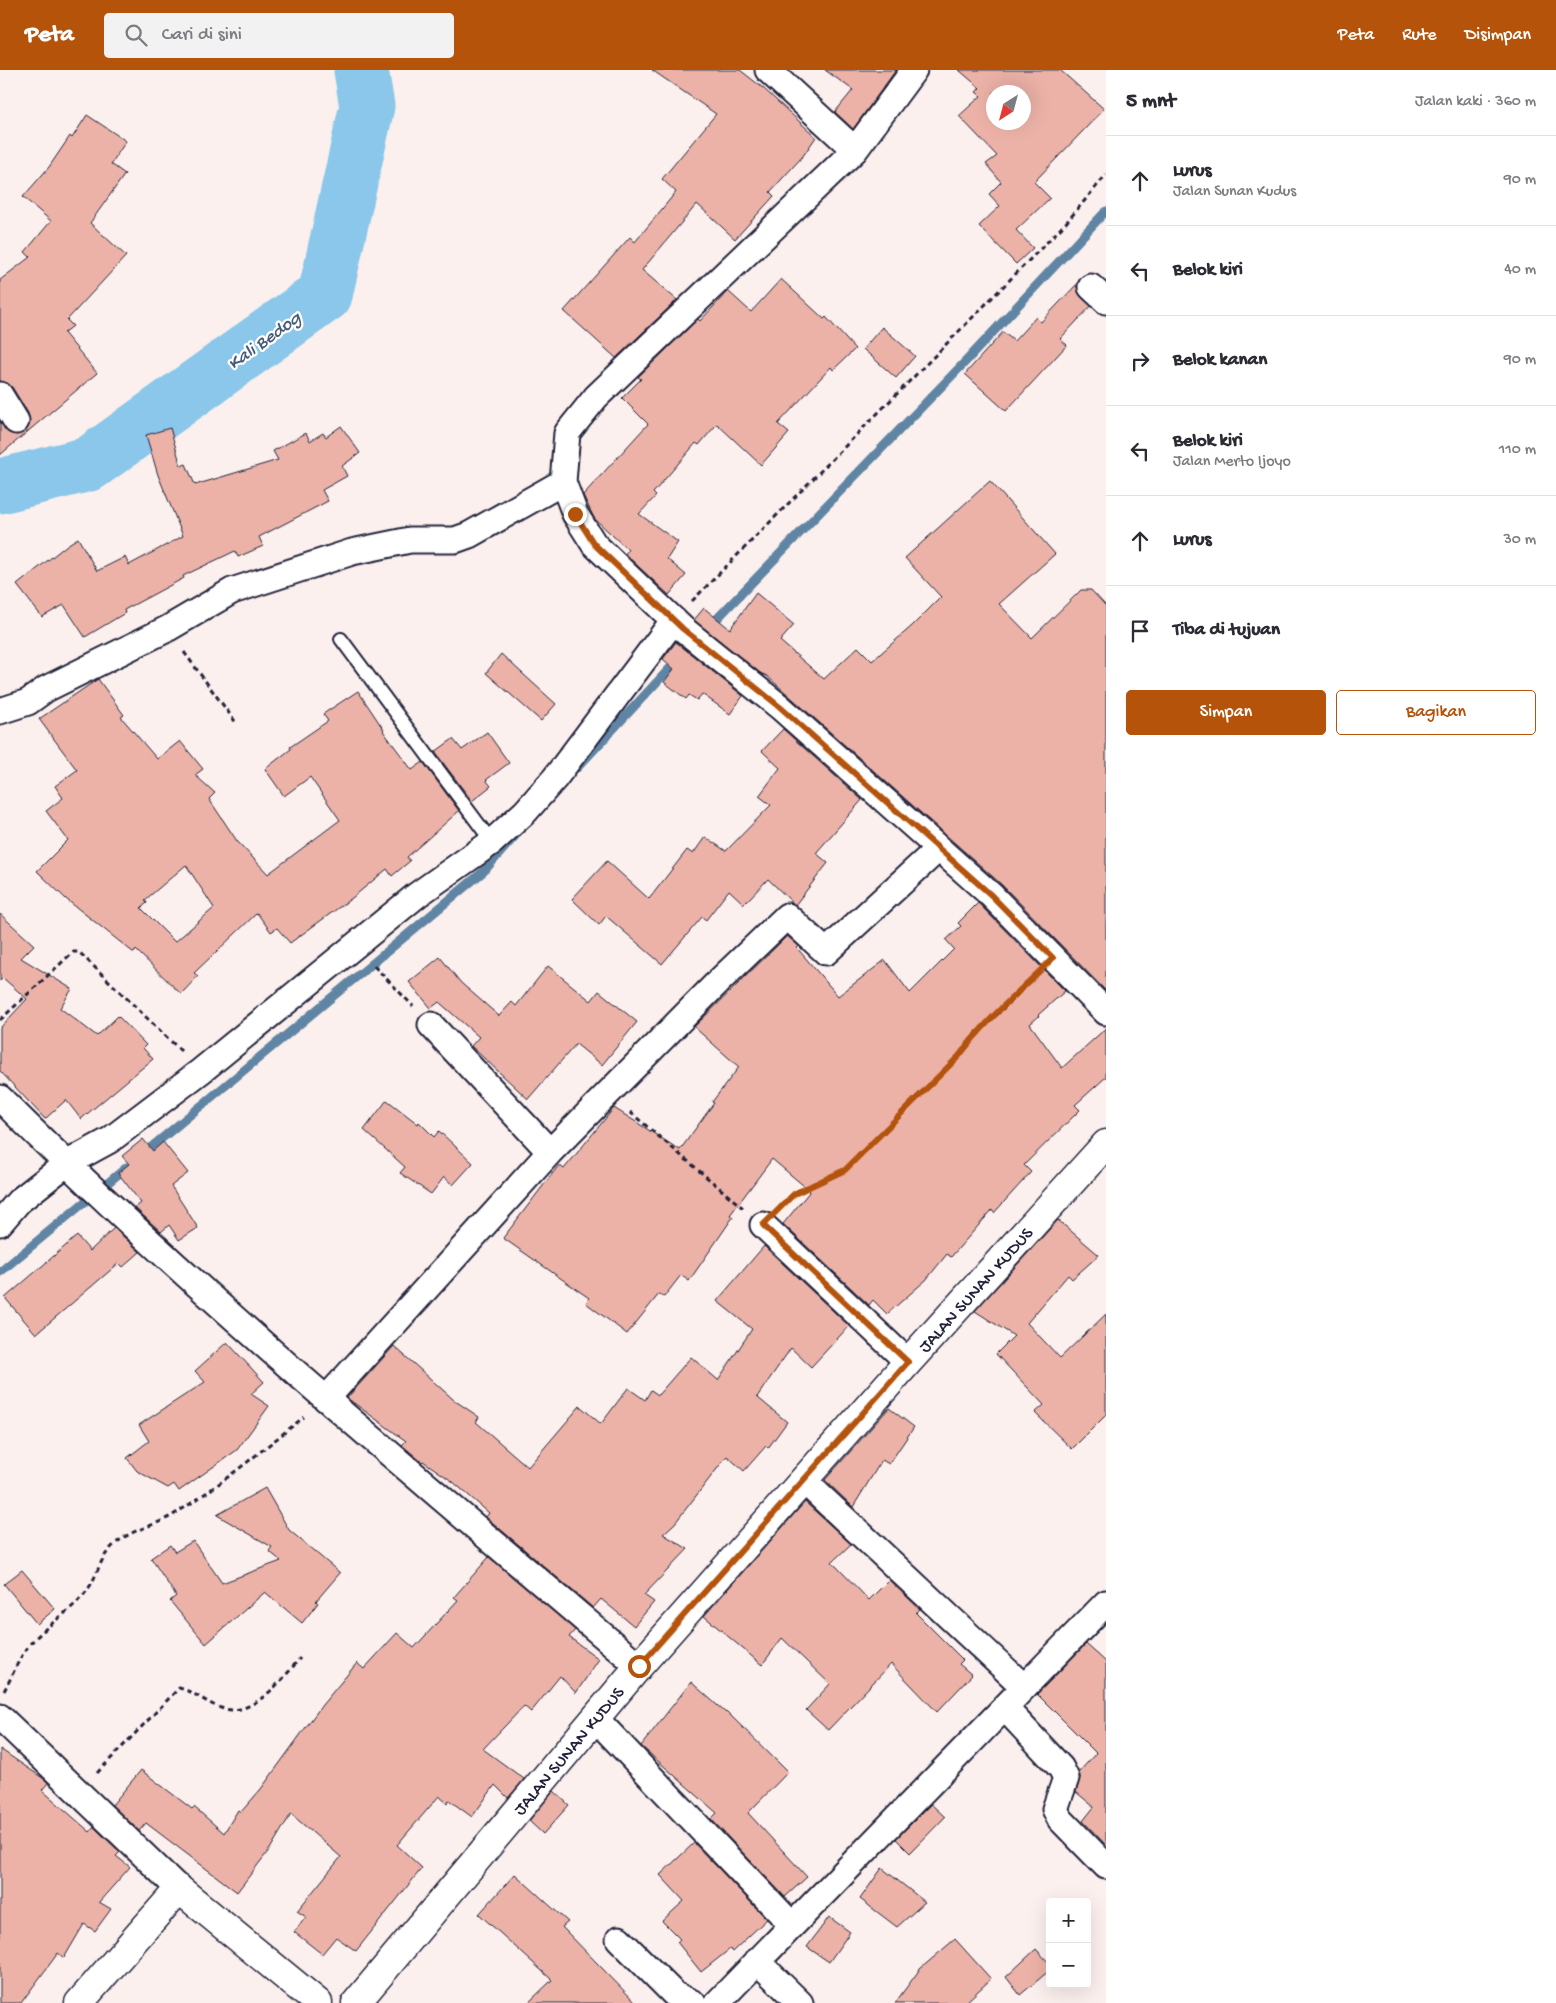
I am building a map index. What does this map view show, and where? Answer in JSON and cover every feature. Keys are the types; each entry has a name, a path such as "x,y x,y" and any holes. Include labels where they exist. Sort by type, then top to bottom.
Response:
{"street":[{"path":"768,70 855,150"},
{"path":"914,70 855,150 603,390 580,416 567,433 563,482 575,514 594,544 705,648 780,707 991,895 1106,1012"},
{"path":"0,395 16,421"},
{"path":"0,711 28,702 46,690 167,629 232,591 352,552 410,540 455,540 469,535 563,482"},
{"path":"0,1223 19,1200 78,1174 110,1140 201,1071 417,895 492,842 525,812 555,778 678,624"},
{"path":"326,1399 550,1152 607,1093 787,916 826,952 938,848"},
{"path":"431,1025 550,1152"},
{"path":"0,1098 151,1242 326,1399 639,1666"},
{"name":"JALAN SUNAN KUDUS","path":"356,2003 639,1666 908,1362 1106,1144"},
{"path":"763,1225 908,1362"},
{"path":"803,1480 1024,1687"},
{"path":"717,2003 791,1924 1106,1603"},
{"path":"1004,1708 1061,1768 1066,1778 1055,1809 1060,1819 1106,1866"},
{"path":"0,1717 179,1889 318,2003"},
{"path":"595,1718 791,1924"},
{"path":"79,2003 179,1889"},
{"path":"619,1939 674,1995 693,2003"},
{"path":"756,1961 800,2003"}],"lane":[{"path":"341,640 492,842"}],"path":[{"path":"678,624 1065,224 1106,175"},
{"path":"167,629 237,724"},
{"path":"0,1020 73,952 79,952 201,1071"},
{"path":"607,1093 763,1225 794,1194 845,1170 959,1056 993,1016 1053,958"},
{"path":"376,967 431,1025"},
{"path":"0,1698 14,1667 30,1644 81,1596 90,1585 99,1564 115,1544 133,1531 162,1522 209,1492 326,1399"},
{"path":"77,1793 179,1688 191,1691 221,1708 242,1710 284,1679 300,1658"}],"building":[{"path":"652,70 740,70 763,88 816,137 803,156 770,192 774,196 735,239 697,204 642,270 677,300 616,358 564,311 630,237 635,242 676,192 662,179 716,114"},
{"path":"825,70 896,70 853,129 835,112 853,90"},
{"path":"959,70 1060,70 1104,109 1034,182 1050,198 1016,230 1033,248 1016,264 979,226 1000,206 989,194 1001,182 986,164 997,156 959,116 981,96 976,92 980,88"},
{"path":"87,115 126,141 111,164 125,174 90,223 126,256 67,320 73,326 64,333 97,373 0,455 0,422 9,433 17,435 28,428 30,421 28,413 12,387 0,381 0,280 30,257 25,252 51,221 23,197 49,167 70,136 72,138"},
{"path":"781,279 824,319 826,317 855,349 833,370 831,367 778,424 789,433 761,465 717,424 699,445 696,443 653,493 656,496 639,514 678,542 667,559 686,575 669,595 625,554 628,550 594,518 583,495 648,424 622,398 641,379 638,377 698,319 700,321 728,291 751,312"},
{"path":"1076,285 1081,297 1091,306 1060,339 1067,345 1006,411 965,374 1003,332 1014,341 1036,317 1041,322"},
{"path":"882,327 915,356 896,378 863,349"},
{"path":"341,426 360,453 342,466 347,476 322,490 328,501 259,537 263,546 238,557 235,551 183,576 184,578 124,610 125,613 85,637 64,605 42,617 17,585 78,538 97,571 125,557 129,565 183,536 158,475 146,435 170,428 181,466 186,464 195,485 278,460 273,451 306,433 310,441 323,433 326,437"},
{"path":"990,481 1055,554 999,604 1032,638 1081,590 1091,590 1106,606 1106,991 1001,884 767,676 760,673 694,620 704,608 730,629 756,593 794,625 780,641 824,679 858,647 872,661 912,626 941,597 905,558"},
{"path":"676,642 743,696 730,714 702,694 697,700 689,695 686,699 664,682 674,669 663,659"},
{"path":"501,654 556,704 541,721 486,673"},
{"path":"98,679 124,715 121,717 157,759 180,741 203,769 195,775 215,793 209,799 237,841 268,874 340,820 310,777 284,796 265,769 291,749 290,747 328,721 323,714 358,691 383,731 412,770 423,762 459,811 407,857 410,861 392,876 387,869 352,898 290,943 277,928 271,932 257,913 194,973 198,976 181,994 136,950 134,953 66,899 37,871 68,840 46,811 63,798 55,786 77,770 39,719","holes":["186,865 214,908 175,942 141,908 147,903 145,900"]},
{"path":"783,729 862,800 816,853 828,863 795,905 768,879 744,904 729,890 706,920 702,917 662,964 606,916 599,925 572,899 607,861 649,899 687,850 693,854 705,837 726,851 771,805 759,796 780,768 762,751"},
{"path":"487,732 509,763 486,780 491,786 472,801 435,752 453,739 462,750"},
{"path":"978,903 1065,991 1030,1024 1062,1068 1106,1028 1106,1077 1075,1105 1080,1110 1024,1165 1031,1172 994,1213 992,1210 951,1257 947,1254 926,1280 887,1314 873,1300 869,1305 783,1224 810,1191 772,1159 730,1215 733,1217 689,1281 681,1275 664,1297 659,1294 627,1334 586,1303 589,1298 503,1238 559,1165 564,1169 614,1108 680,1150 714,1103 712,1102 739,1067 694,1027 787,936 799,946 797,948 838,996 885,960 910,993 954,949 946,940 961,926 958,923"},
{"path":"0,914 34,945 21,958 72,989 60,1008 97,1036 118,1016 146,1045 143,1048 153,1059 81,1119 66,1100 45,1119 0,1071 0,1028 27,999 3,978 0,981"},
{"path":"440,957 461,983 499,1016 512,1002 516,1006 548,966 591,1001 599,991 637,1022 602,1065 576,1044 528,1099 471,1046 479,1037 439,1002 431,1008 409,982"},
{"path":"387,1100 418,1124 419,1122 434,1137 439,1131 473,1163 453,1185 444,1177 431,1194 400,1173 405,1167 364,1130"},
{"path":"143,1139 153,1151 163,1142 188,1173 171,1186 198,1228 179,1240 169,1225 161,1232 135,1208 141,1203 118,1173 129,1164 122,1156"},
{"path":"1058,1220 1099,1255 1072,1279 1068,1275 1027,1323 1060,1358 1106,1314 1106,1415 1072,1449 1035,1413 1044,1405 996,1354 1014,1336 975,1311"},
{"path":"114,1228 140,1252 123,1267 119,1263 36,1334 5,1298 77,1236 90,1251"},
{"path":"764,1246 849,1326 811,1367 791,1348 757,1397 787,1422 768,1448 766,1446 744,1471 727,1456 675,1523 663,1534 688,1549 644,1595 654,1602 634,1626 601,1599 593,1608 486,1517 489,1513 452,1481 422,1462 402,1445 406,1441 347,1398 394,1346 454,1400 479,1417 476,1422 528,1467 580,1406 601,1424 628,1388 645,1400 651,1390 658,1395 691,1357 718,1380 752,1329 717,1301"},
{"path":"227,1342 264,1382 251,1394 269,1406 237,1450 179,1491 174,1484 168,1488 137,1471 127,1458 149,1441 139,1425 205,1382 195,1371"},
{"path":"889,1408 914,1427 889,1464 882,1460 853,1507 825,1480"},
{"path":"265,1488 289,1530 340,1573 316,1601 318,1603 302,1623 265,1592 206,1644 170,1601 176,1596 151,1558 170,1545 175,1552 193,1541 222,1583 281,1561 269,1551 272,1547 217,1515"},
{"path":"805,1502 851,1544 832,1562 869,1600 889,1580 920,1609 916,1613 963,1660 959,1664 972,1675 937,1712 891,1664 828,1730 806,1710 830,1684 782,1638 762,1665 704,1616"},
{"path":"489,1557 575,1630 569,1637 599,1659 576,1693 560,1676 531,1712 524,1706 483,1749 524,1779 508,1798 495,1785 472,1817 449,1800 447,1803 439,1796 397,1845 422,1868 356,1951 336,1937 322,1954 294,1932 306,1917 297,1911 341,1857 291,1814 270,1849 237,1892 146,1823 139,1831 112,1805 141,1770 192,1809 194,1807 224,1833 238,1810 241,1812 261,1789 322,1705 357,1663 364,1669 397,1633 414,1648 458,1600 454,1597"},
{"path":"22,1570 55,1609 37,1624 4,1584"},
{"path":"1086,1644 1106,1662 1106,1845 1083,1821 1094,1807 1076,1792 1080,1778 1079,1772 1096,1753 1037,1694"},
{"path":"691,1682 727,1712 788,1772 748,1813 807,1877 785,1897 711,1819 717,1813 641,1746"},
{"path":"0,1749 44,1779 48,1783 42,1790 90,1832 94,1827 120,1852 116,1856 130,1867 99,1902 111,1909 95,1931 84,1924 64,1958 58,1953 21,2003 0,2003"},
{"path":"554,1791 569,1805 543,1834 529,1821"},
{"path":"931,1804 945,1817 910,1853 896,1839"},
{"path":"694,1843 767,1919 732,1952 730,1949 701,1972 677,1942 680,1939 662,1921 684,1901 660,1875"},
{"path":"882,1868 925,1902 897,1927 860,1899"},
{"path":"515,1874 568,1922 562,1927 636,2003 528,2003 552,1980 479,1914"},
{"path":"829,1917 850,1932 829,1962 807,1947"},
{"path":"955,1939 991,1979 965,2003 895,2003 920,1969"},
{"path":"1036,1949 1046,1960 1046,1973 1020,1995 1006,1977"}],"waterway":[{"name":"Kali Bedog","path":"0,486 89,464 325,295 367,106 361,70"},
{"path":"709,627 967,360 1106,211"},
{"path":"577,768 696,640"},
{"path":"143,1154 484,871 516,835"},
{"path":"0,1272 127,1167"}],"route":[{"path":"575,514 594,544 683,629 780,707 991,895 1053,958 993,1016 959,1056 845,1170 794,1194 763,1225 908,1362 639,1666"}]}
